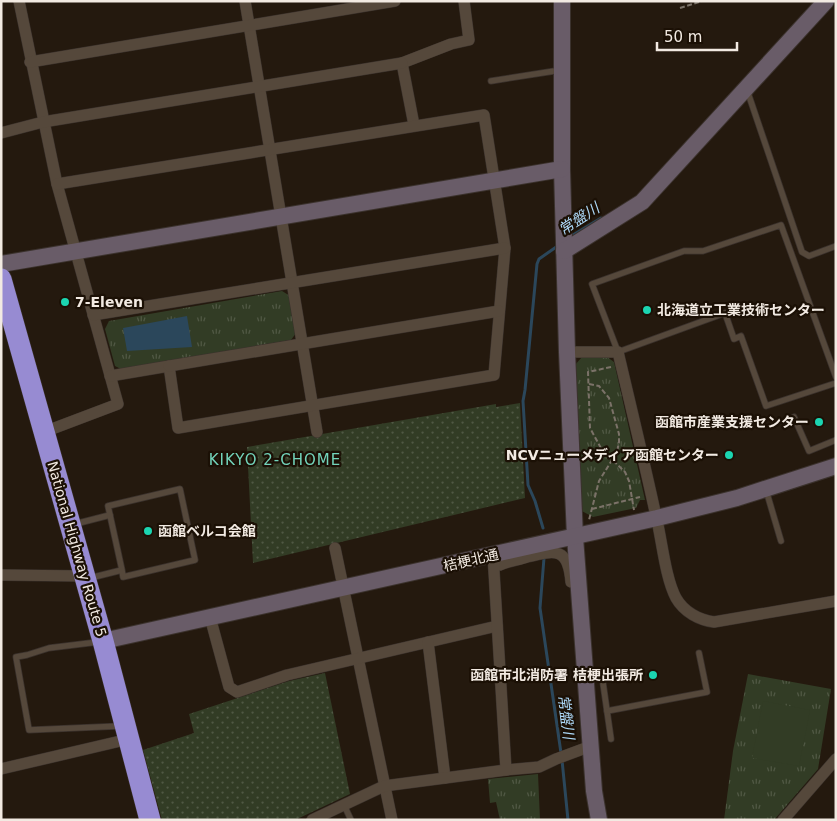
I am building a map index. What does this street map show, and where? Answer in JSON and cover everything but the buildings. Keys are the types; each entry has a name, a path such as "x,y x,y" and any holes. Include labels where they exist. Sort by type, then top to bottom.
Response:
{"highway":[{"name":"National Highway Route 5","path":"1,279 103,641 150,820"}],"street":[{"path":"23,1 19,2 30,62 57,184 118,404 44,432"},
{"path":"245,1 317,432"},
{"path":"30,62 395,1"},
{"path":"1,133 43,122 402,63 451,44 468,40 464,1"},
{"path":"562,1 562,169 567,352 575,537 588,709 587,747"},
{"path":"564,243 642,202 826,1"},
{"path":"402,63 414,125"},
{"path":"57,184 270,148 484,115 505,248 494,375 178,428 169,366"},
{"path":"1,264 562,169"},
{"path":"93,315 505,248"},
{"path":"110,376 499,311"},
{"path":"567,352 618,352 672,590 683,607 701,619 720,621 836,601"},
{"name":"桔梗北通","path":"103,641 344,588 497,560 575,537 657,518 765,489 836,466"},
{"path":"335,548 392,820"},
{"path":"506,770 497,626 497,560 553,552 563,556 568,562 570,570 587,747 599,820"},
{"path":"1,575 85,578"},
{"path":"210,616 229,687 237,692 287,675 497,626"},
{"path":"428,642 446,778"},
{"path":"1,769 127,732"},
{"path":"312,820 384,786 539,767 587,747"},
{"path":"783,820 836,759"}],"lane":[{"path":"491,81 562,70"},
{"path":"746,88 802,252 809,256 836,246"},
{"path":"836,377 781,225 703,251 684,251 592,284 618,352 725,313 734,339 742,336 766,406 836,383"},
{"path":"794,417 809,451 836,440"},
{"path":"180,489 195,560 123,577 122,570 108,506 180,489"},
{"path":"765,489 781,541"},
{"path":"71,525 110,516"},
{"path":"85,578 122,570"},
{"path":"103,641 49,648 16,657 29,730 127,732"},
{"path":"588,709 606,708 707,692 699,653"},
{"path":"602,676 611,740"},
{"path":"344,805 351,820"}],"path":[{"path":"680,8 702,1"},
{"path":"611,367 588,372 590,428 602,450 625,472 629,481 634,510"},
{"path":"589,384 599,386 609,398 620,442 617,452 599,481 589,520 594,519"},
{"path":"592,509 642,497"},
{"path":"630,511 639,508"}],"green space":[{"path":"282,291 290,296 296,333 291,340 121,369 115,366 105,329 109,321"},
{"path":"582,357 607,357 614,362 645,500 640,500 636,508 593,517 580,510 575,365"},
{"path":"520,403 525,498 253,563 247,447 496,404 496,407"},
{"path":"325,673 350,794 295,820 162,820 143,750 194,733 189,714 289,681"},
{"path":"748,674 831,689 818,769 774,820 724,820 733,751"},
{"path":"763,701 810,710 799,766 752,758"},
{"path":"538,774 540,820 500,820 496,802 490,803 488,779"}],"water":[{"path":"187,316 192,347 127,351 123,328"}],"waterway":[{"name":"常盤川","path":"568,238 601,218"},
{"name":"常盤川","path":"543,528 528,485 523,401 537,264 539,259 559,245"},
{"name":"常盤川","path":"544,558 540,608 561,753"},
{"name":"常盤川","path":"562,760 568,820"}],"place":[{"name":"7-Eleven","path":"65,302"},
{"name":"北海道立工業技術センター","path":"647,310"},
{"name":"函館市産業支援センター","path":"819,422"},
{"name":"NCVニューメディア函館センター","path":"729,455"},
{"name":"函館ベルコ会館","path":"148,531"},
{"name":"函館市北消防署 桔梗出張所","path":"653,675"}],"district":[{"name":"KIKYO 2-CHOME","path":"275,460"}]}
